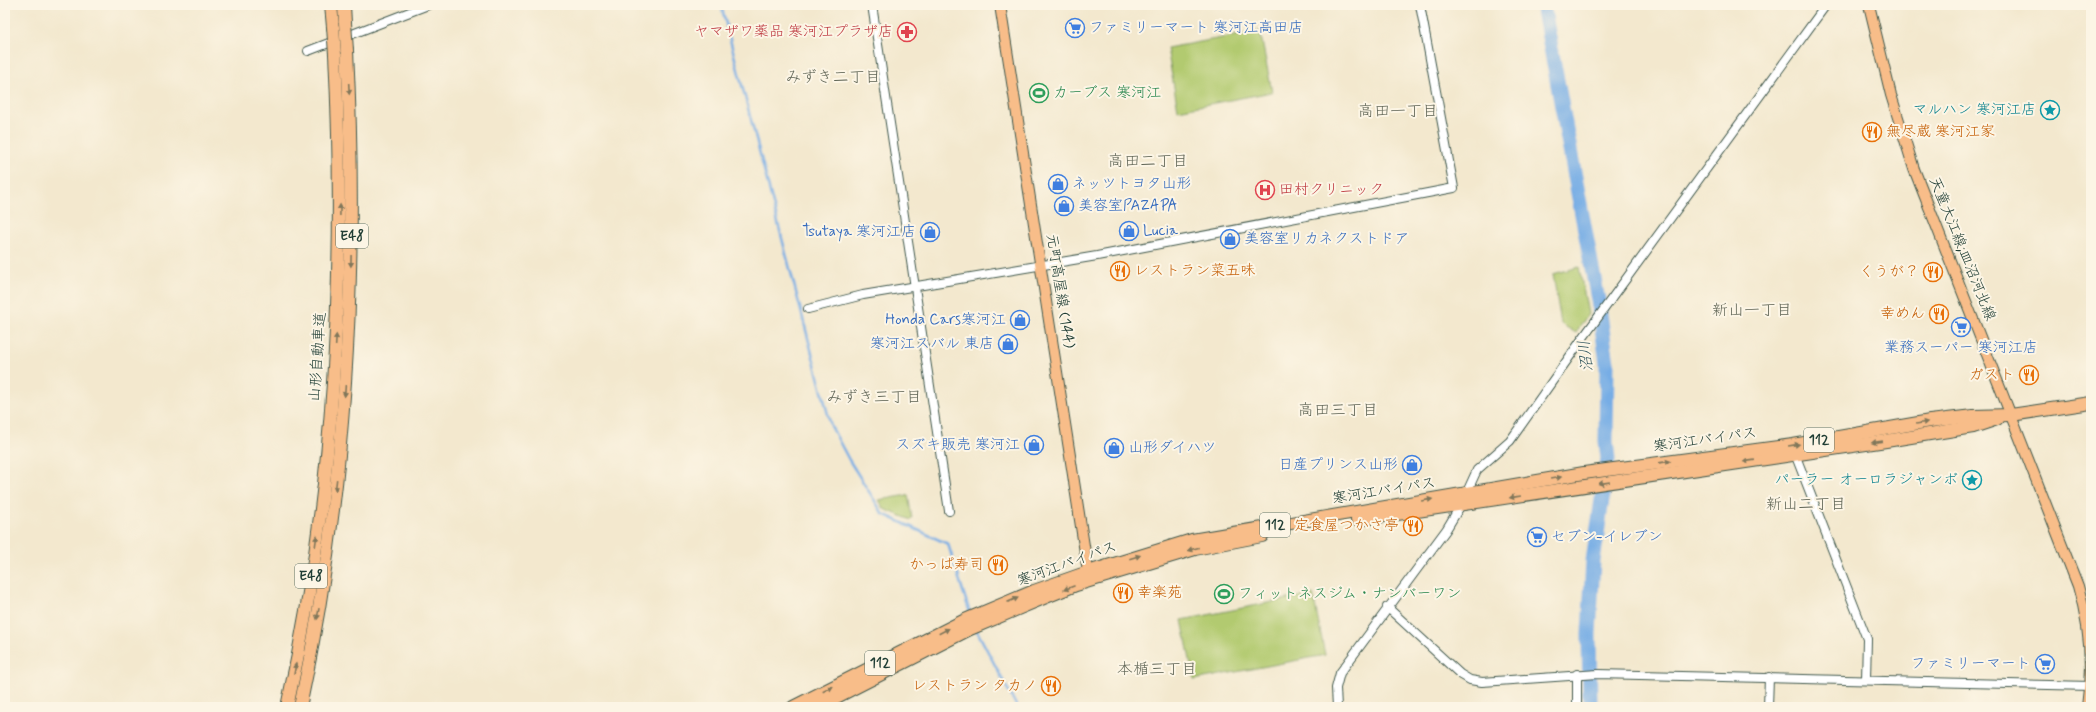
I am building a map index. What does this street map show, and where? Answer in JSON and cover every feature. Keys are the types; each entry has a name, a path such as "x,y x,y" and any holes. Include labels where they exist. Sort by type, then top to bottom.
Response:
{"highway":[{"name":"山形自動車道","path":"287,707 308,598 328,444 337,316 340,202 339,132 331,5"},
{"name":"山形自動車道","path":"300,707 320,600 343,421 351,287 352,201 346,23 344,5"},
{"name":"寒河江バイパス","path":"818,707 1034,591 1089,577 1192,540 1305,520 1581,486 1627,473 1930,421 1973,416 2011,415 2091,403"},
{"name":"寒河江バイパス","path":"1462,500 1584,473 1627,473 1795,454 1973,427 2011,415"},
{"name":"寒河江バイパス","path":"793,707 974,622"}],"main road":[{"name":"元町高屋線 (144)","path":"1000,5 1089,577"},
{"name":"天童大江線;皿沼河北線","path":"1869,5 1891,95 1912,163 2084,605 2091,647 2091,686 2087,707"}],"street":[{"path":"308,51 428,5"},
{"path":"872,5 916,286 949,512"},
{"path":"808,310 863,295 1244,229 1454,188 1420,5"},
{"path":"1337,707 1336,688 1340,673 1387,607 1446,530 1477,470 1510,441 1612,298 1826,5"},
{"path":"1795,454 1867,639 1866,680"},
{"path":"1387,607 1460,674 1470,680 1482,682 1577,674 1598,674 2091,686"},
{"path":"1577,674 1577,707"},
{"path":"1768,707 1769,678"}],"green space":[{"path":"1260,31 1272,92 1178,110 1167,48"},
{"path":"1579,267 1588,314 1576,333 1561,324 1553,274"},
{"path":"908,495 912,518 911,520 884,509 879,500"},
{"path":"1313,594 1325,655 1194,680 1182,620"}],"waterway":[{"path":"721,5 831,426 849,460 883,514 948,544 970,613"},
{"name":"沼川","path":"1543,5 1598,300 1607,363 1606,441 1608,459 1593,561 1589,634 1590,707"},
{"path":"976,629 1017,707"}],"place":[{"name":"ファミリーマート 寒河江高田店","path":"1075,28"},
{"name":"ヤマザワ薬品 寒河江プラザ店","path":"907,32"},
{"name":"カーブス 寒河江","path":"1039,93"},
{"name":"マルハン 寒河江店","path":"2050,110"},
{"name":"無尽蔵 寒河江家","path":"1872,132"},
{"name":"ネッツトヨタ山形","path":"1058,184"},
{"name":"田村クリニック","path":"1265,190"},
{"name":"美容室PAZAPA","path":"1064,206"},
{"name":"Lucia","path":"1129,231"},
{"name":"Tsutaya 寒河江店","path":"930,232"},
{"name":"美容室リカネクストドア","path":"1230,239"},
{"name":"レストラン菜五味","path":"1120,271"},
{"name":"くうが？","path":"1933,272"},
{"name":"幸めん","path":"1939,314"},
{"name":"Honda Cars寒河江","path":"1020,320"},
{"name":"業務スーパー 寒河江店","path":"1961,327"},
{"name":"寒河江スバル 東店","path":"1008,344"},
{"name":"ガスト","path":"2029,375"},
{"name":"スズキ販売 寒河江","path":"1034,445"},
{"name":"山形ダイハツ","path":"1114,448"},
{"name":"日産プリンス山形","path":"1412,465"},
{"name":"パーラー オーロラジャンボ","path":"1972,480"},
{"name":"定食屋つかさ亭","path":"1413,526"},
{"name":"セブン-イレブン","path":"1537,537"},
{"name":"かっぱ寿司","path":"998,565"},
{"name":"幸楽苑","path":"1123,593"},
{"name":"フィットネスジム・ナンバーワン","path":"1224,594"},
{"name":"ファミリーマート","path":"2045,664"},
{"name":"レストラン タカノ","path":"1051,686"}],"district":[{"name":"みずき二丁目","path":"833,77"},
{"name":"高田一丁目","path":"1398,111"},
{"name":"高田二丁目","path":"1148,161"},
{"name":"新山一丁目","path":"1752,310"},
{"name":"みずき三丁目","path":"874,397"},
{"name":"高田三丁目","path":"1338,410"},
{"name":"新山二丁目","path":"1806,504"},
{"name":"本楯三丁目","path":"1157,669"}]}
